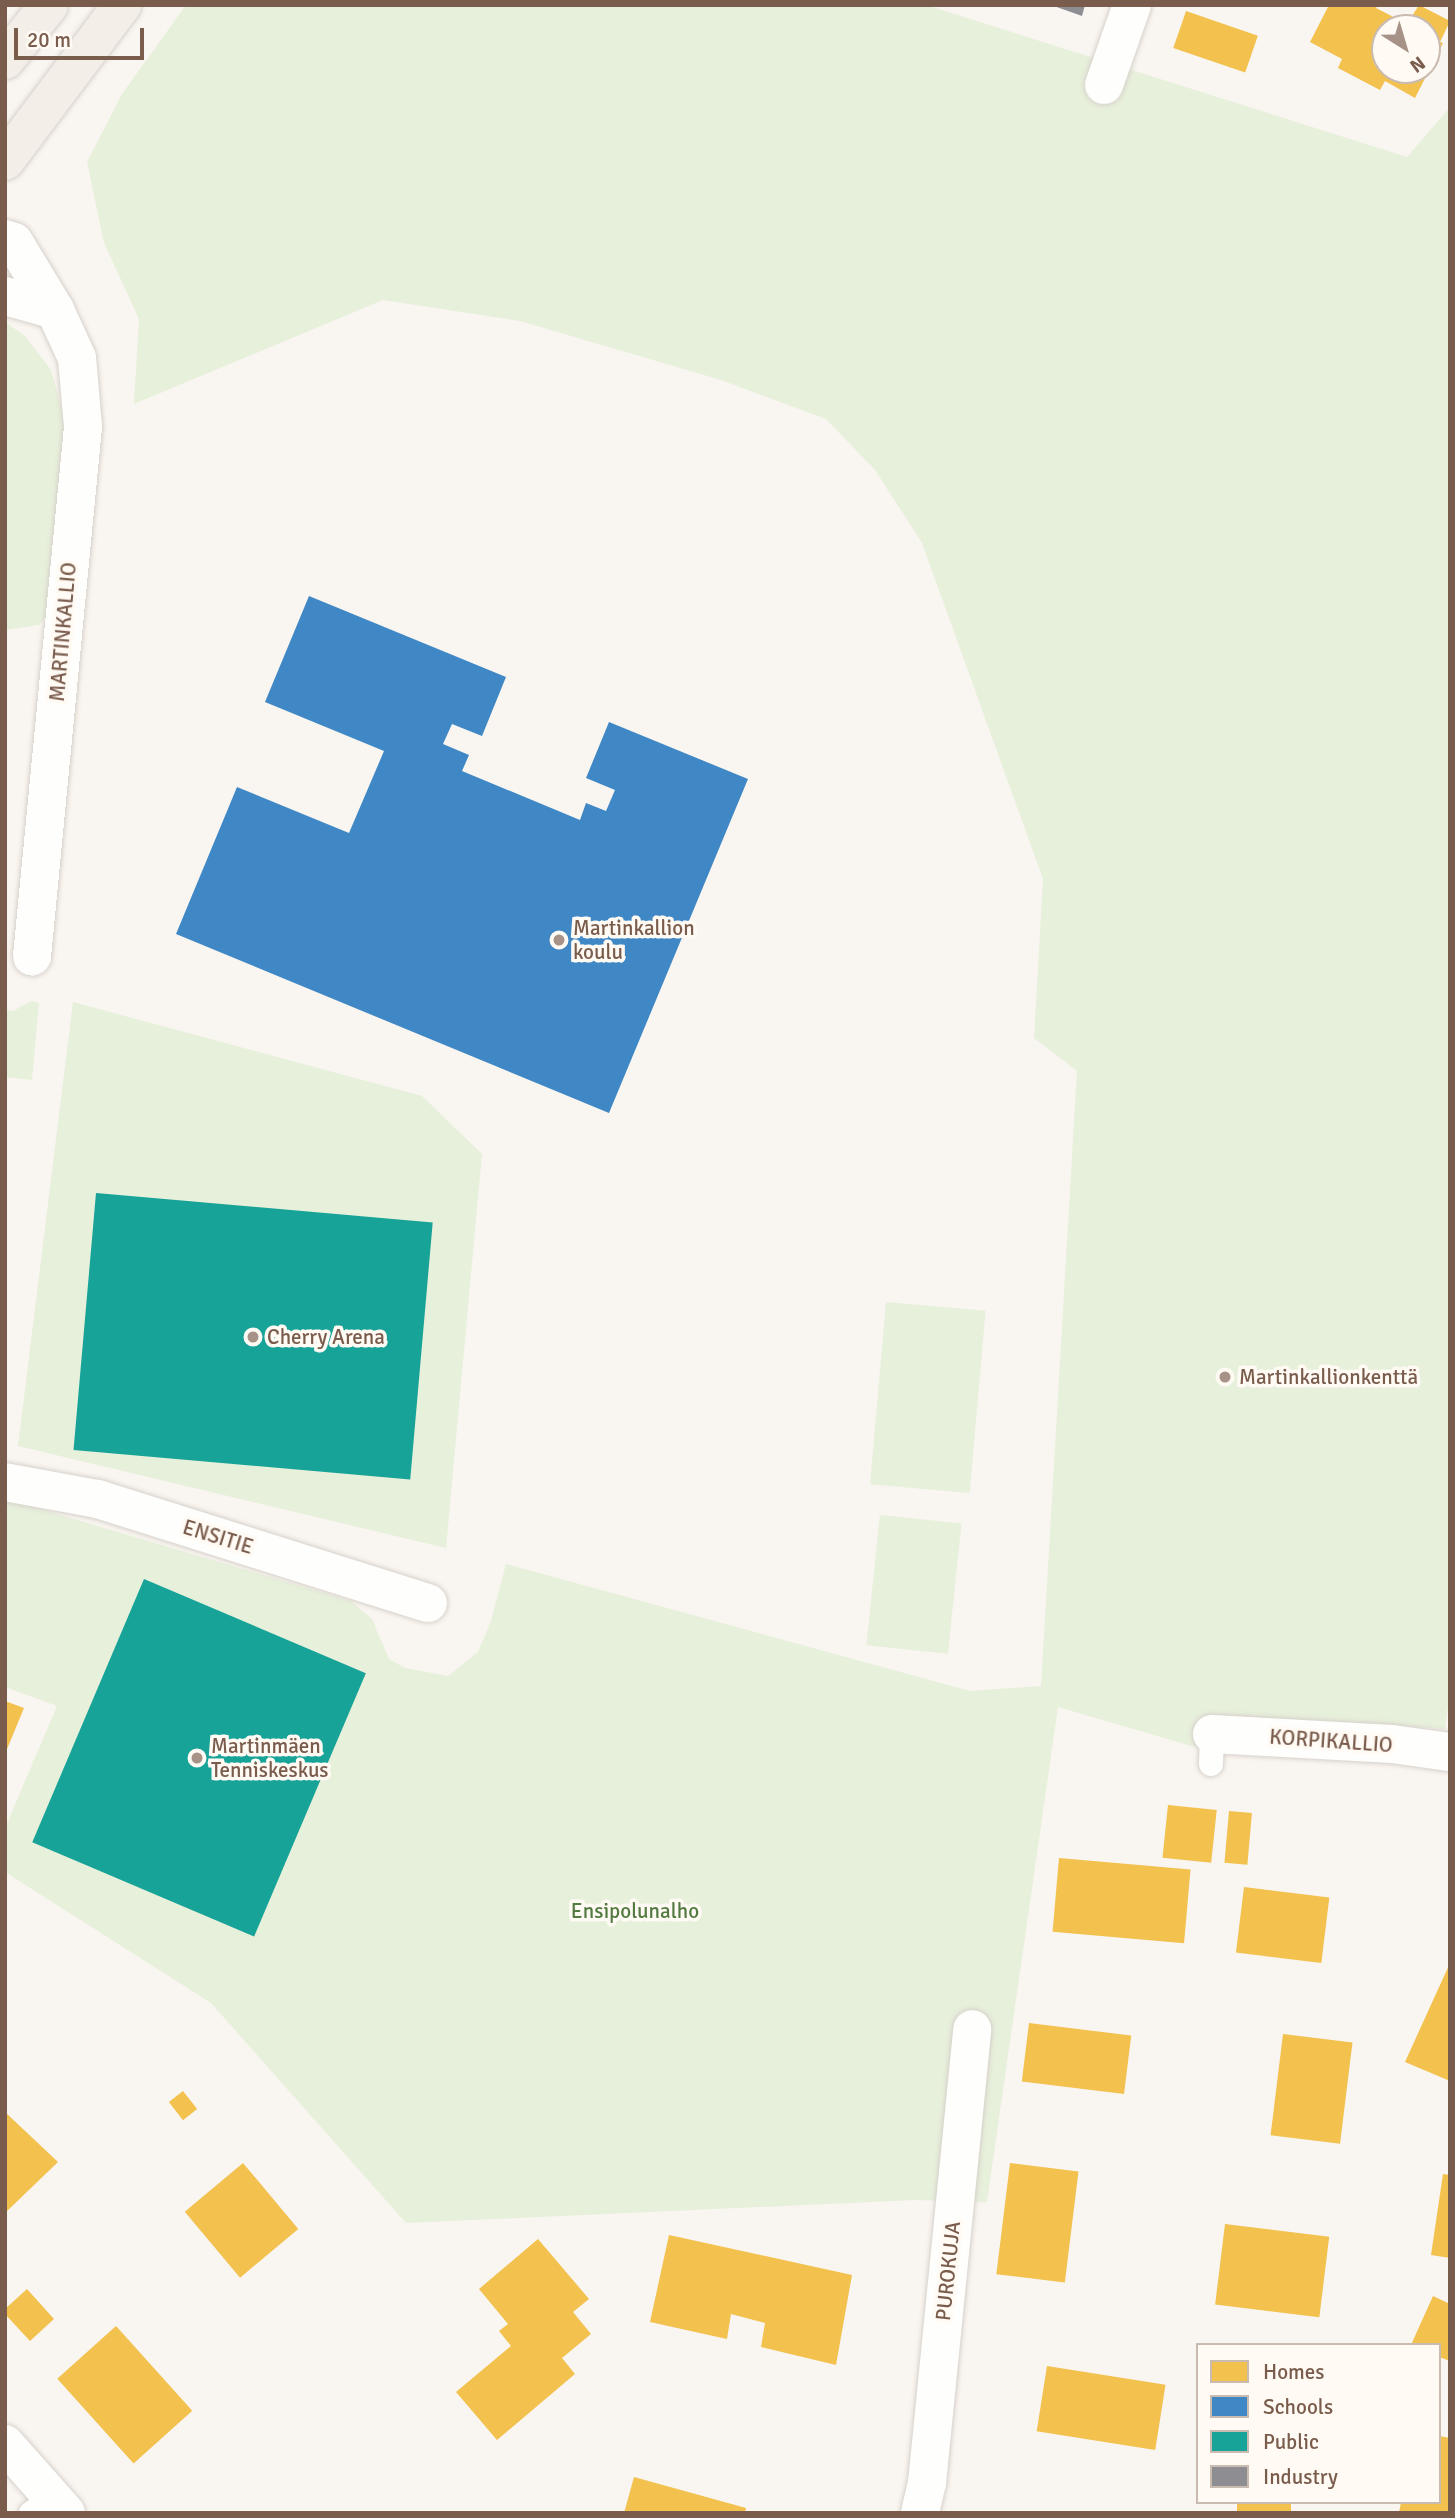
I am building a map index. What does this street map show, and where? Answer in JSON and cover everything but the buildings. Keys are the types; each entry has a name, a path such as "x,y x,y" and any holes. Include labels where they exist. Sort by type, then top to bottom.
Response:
{"main road":[{"path":"5,60 49,5"},
{"path":"5,161 122,5"}],"street":[{"path":"1104,85 1132,5"},
{"name":"MARTINKALLIO","path":"5,239 14,242 55,310 77,358 83,427 32,957"},
{"path":"5,296 55,310"},
{"name":"ENSITIE","path":"5,1482 98,1499 428,1603"},
{"name":"KORPIKALLIO","path":"1211,1749 1392,1744 1450,1752"},
{"name":"PUROKUJA","path":"920,2513 927,2483 972,2029"},
{"path":"5,2444 50,2508"}],"green space":[{"name":"Ensipolunalho","path":"186,5 926,5 1407,157 1450,107 1450,1692 1445,1729 1371,1724 1202,1749 1058,1707 987,2202 915,2200 406,2223 211,2003 5,1872 5,1828 57,1706 5,1687 5,1503 13,1501 351,1601 372,1619 389,1659 405,1668 448,1676 478,1652 491,1621 506,1564 970,1691 1041,1686 1077,1071 1034,1038 1043,879 922,543 875,470 826,419 721,380 520,321 383,300 134,404 139,319 104,243 87,162 122,94"},
{"path":"5,322 25,336 51,370 65,420 47,615 39,625 5,630"},
{"path":"31,1001 39,1003 32,1080 5,1077 5,1010 13,1011"},
{"path":"73,1002 422,1096 482,1154 446,1548 18,1446"},
{"path":"886,1302 986,1311 970,1493 870,1484"},
{"path":"880,1515 962,1524 948,1654 866,1645"}],"place":[{"name":"Martinkallion koulu","path":"559,940"},
{"name":"Cherry Arena","path":"253,1337"},
{"name":"Martinkallionkenttä","path":"1225,1377"},
{"name":"Martinmäen Tenniskeskus","path":"197,1758"}]}
